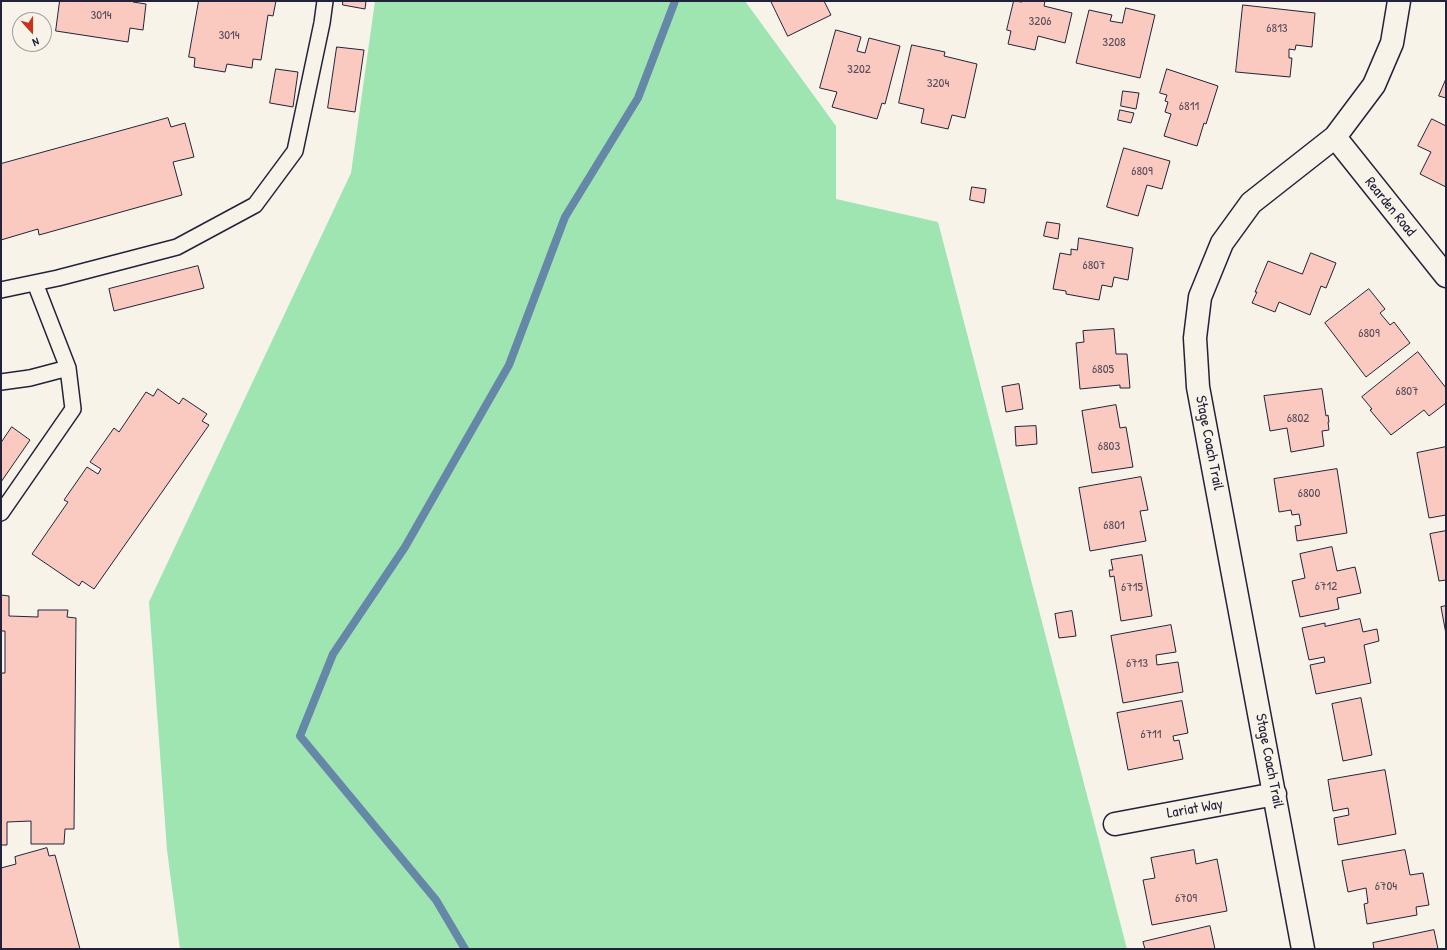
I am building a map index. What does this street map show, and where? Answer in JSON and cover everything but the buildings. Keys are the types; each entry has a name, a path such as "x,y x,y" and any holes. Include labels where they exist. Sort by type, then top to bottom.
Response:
{"street":[{"name":"Stage Coach Trail","path":"1304,949 1198,387 1195,338 1200,297 1222,244 1251,203 1335,137 1374,85 1392,43 1399,1"},
{"name":"Rearden Road","path":"1335,137 1446,276"},
{"name":"Lariat Way","path":"1115,824 1275,794"}],"lane":[{"path":"1,290 35,283 177,247 255,205 295,151 322,23 325,1"},
{"path":"1,513 73,409 68,368 35,283"},
{"path":"1,382 30,378 68,368"}],"green space":[{"path":"375,1 745,1 836,126 836,199 938,222 1127,949 180,949 167,850 149,602 351,173"}],"waterway":[{"path":"465,949 436,900 300,736 333,654 405,547 509,365 565,217 638,98 675,1"}]}
